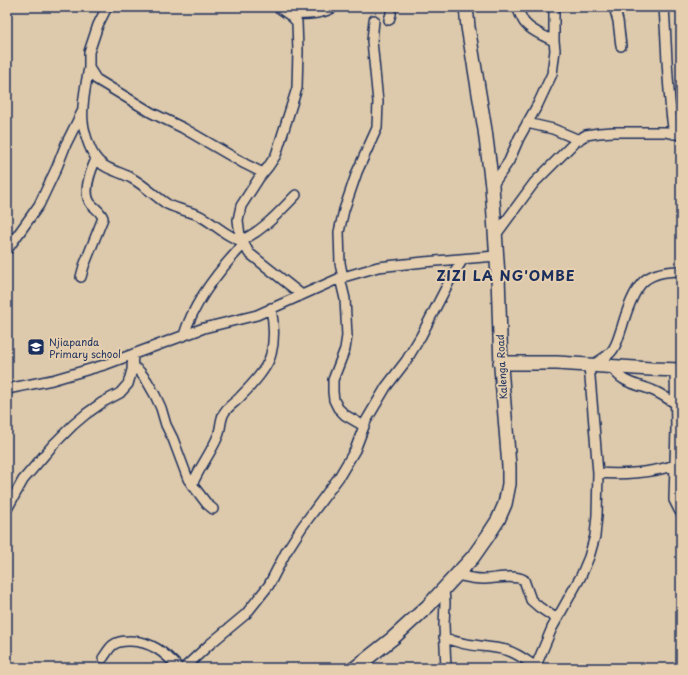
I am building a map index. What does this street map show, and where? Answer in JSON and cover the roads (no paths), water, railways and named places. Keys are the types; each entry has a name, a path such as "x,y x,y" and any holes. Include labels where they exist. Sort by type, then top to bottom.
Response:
{"main road":[{"name":"Kalenga Road","path":"355,668 393,638 428,606 473,557 498,520 505,504 509,484 509,466 500,363 498,276 492,186 466,7"},
{"path":"500,363 557,362 678,370"}],"street":[{"path":"107,7 98,25 89,52 82,120 85,134 96,159 103,165 134,179 168,204 200,216 234,238 243,242"},
{"path":"278,7 297,22 297,88 276,155 249,192 241,206 238,220 240,236 249,253 302,295"},
{"path":"290,15 319,13 334,7"},
{"path":"389,20 391,7"},
{"path":"517,7 523,20 528,26 554,41"},
{"path":"492,186 509,161 519,138 541,99 552,74 555,50 554,7"},
{"path":"495,236 534,183 578,140 586,135 599,133 666,132 678,134 672,116 664,7"},
{"path":"615,8 621,46"},
{"path":"364,426 345,415 338,408 334,400 333,380 345,349 347,336 345,299 340,262 339,232 356,172 377,128 378,102 372,41 374,20"},
{"path":"88,68 96,79 109,87 263,173"},
{"path":"7,250 39,205 66,144 83,111"},
{"path":"527,123 553,129 578,140"},
{"path":"81,276 91,246 103,218 99,211 90,203 87,195 88,180 96,159"},
{"path":"184,335 188,322 207,288 243,242 267,224 296,195"},
{"path":"7,389 52,380 96,368 204,328 257,315 342,278 378,267 496,256"},
{"path":"184,668 246,614 269,585 286,552 302,527 339,477 351,457 366,421 386,387 406,361 421,336 450,280 463,259"},
{"path":"444,638 467,645 507,650 518,655 536,667 552,628 590,557 595,536 598,473 591,365 612,352 634,295 641,284 651,277 661,273 681,271"},
{"path":"192,485 197,472 219,434 224,411 241,397 271,355 274,324 271,308"},
{"path":"7,509 23,480 61,437 86,414 103,402 120,393 128,384 134,354"},
{"path":"132,365 147,380 155,395 188,479 207,504 213,509"},
{"path":"611,366 624,380 655,391 675,404"},
{"path":"678,370 675,404 678,449 675,465 674,500 681,513"},
{"path":"598,473 608,474 652,471 675,465"},
{"path":"457,575 481,579 520,578 524,580 531,600 557,619"},
{"path":"444,589 444,638 446,668"},
{"path":"103,658 112,645 122,641 144,642 156,648 180,668"}],"place":[{"name":"Njiapanda Primary school","path":"36,347"}],"district":[{"name":"ZIZI LA NG'OMBE","path":"506,275"}]}
